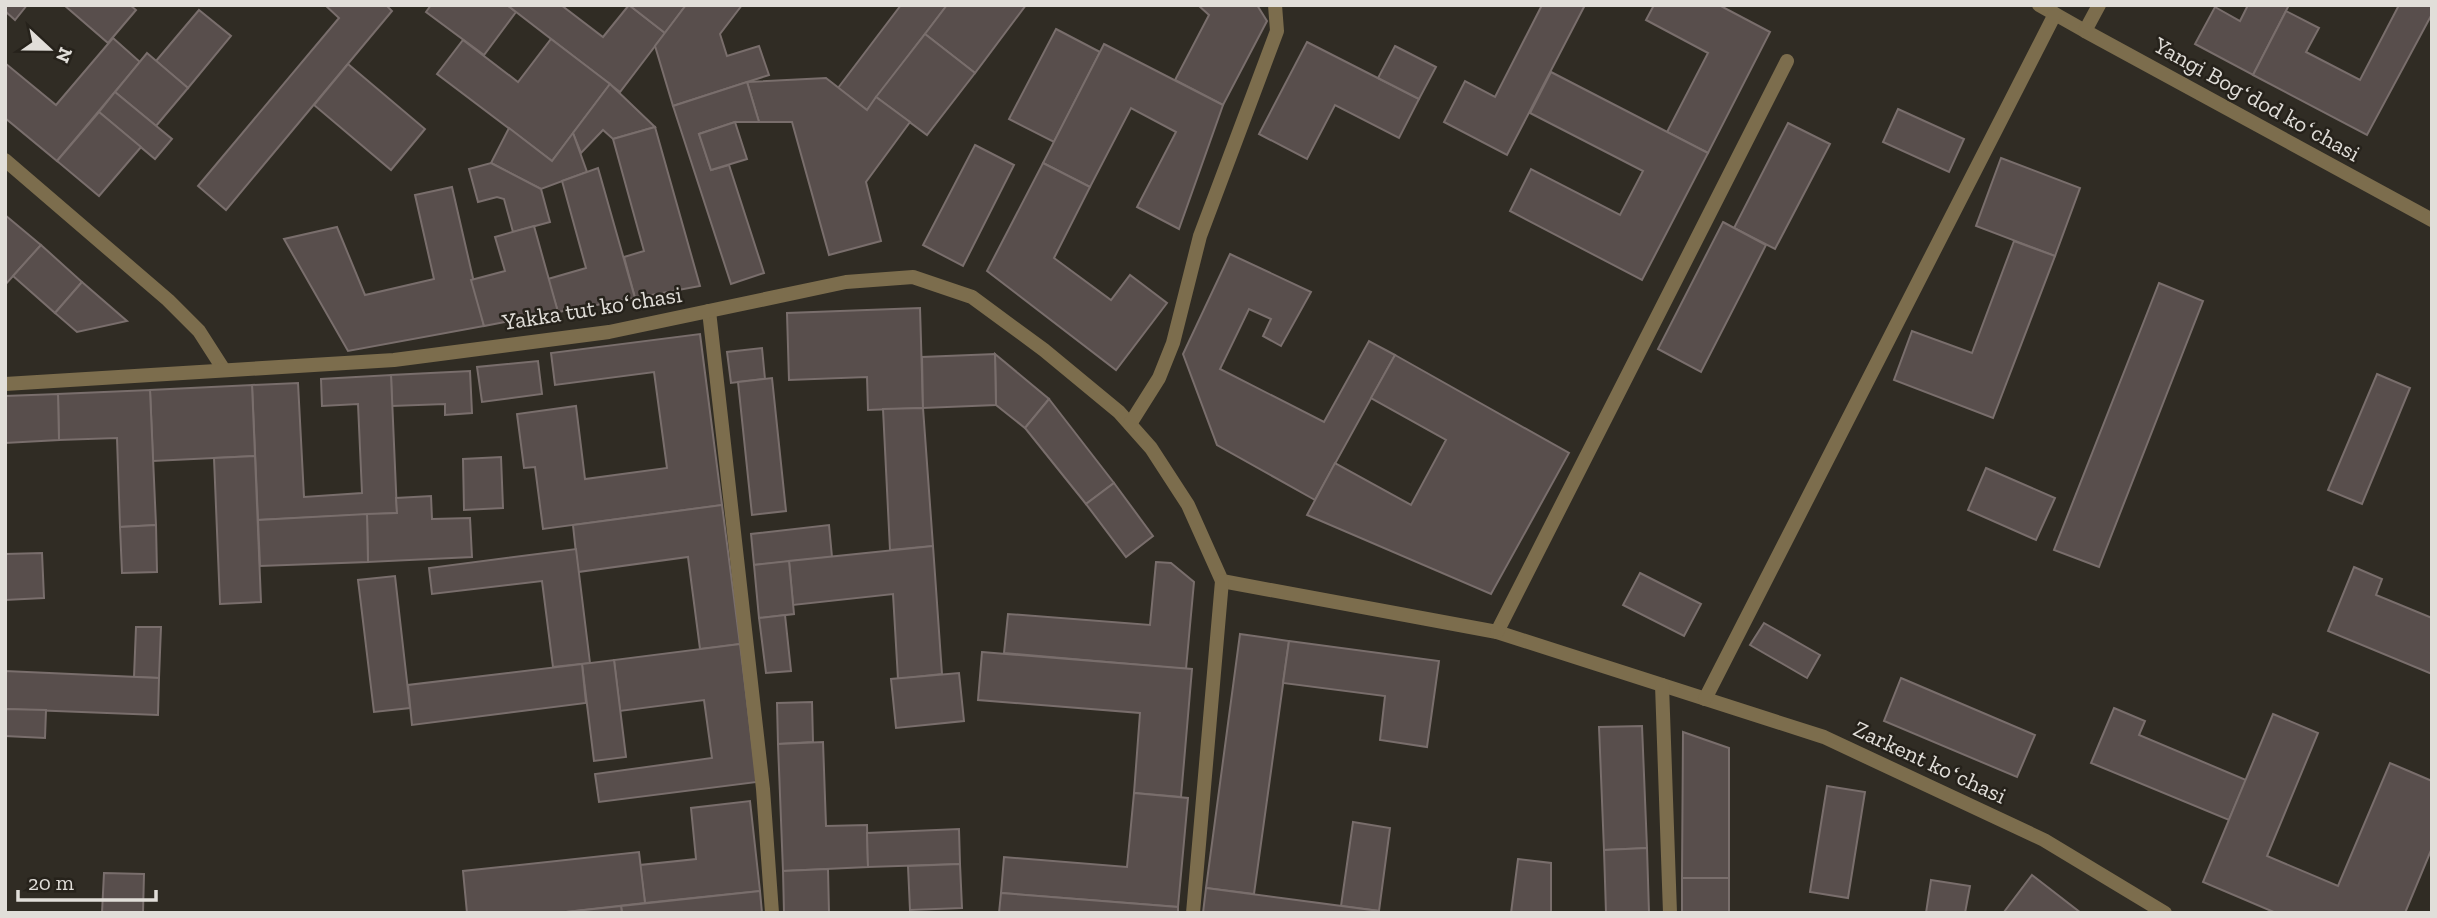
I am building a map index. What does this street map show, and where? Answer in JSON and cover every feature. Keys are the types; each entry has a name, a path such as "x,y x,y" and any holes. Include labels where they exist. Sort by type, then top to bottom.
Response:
{"street":[{"path":"1130,424 1159,378 1173,343 1200,236 1277,31 1275,5"},
{"name":"Yangi Bogʻdod koʻchasi","path":"2039,5 2432,220"},
{"path":"2085,31 2099,5"},
{"path":"1704,699 2056,15"},
{"path":"1497,632 1787,61"},
{"path":"5,160 168,300 199,331 224,370"},
{"path":"709,311 846,282 913,277 972,297 1044,350 1130,424 1151,448 1188,505 1222,580 1194,913"},
{"name":"Yakka tut koʻchasi","path":"5,384 394,360 609,332 709,311 761,776 772,913"},
{"name":"Zarkent koʻchasi","path":"1222,580 1497,632 1836,743 2044,840 2165,913"},
{"path":"1662,685 1670,913"}],"building":[{"path":"5,5 27,5 15,20 5,11"},
{"path":"64,5 130,5 136,10 108,43"},
{"path":"325,5 386,5 392,11 226,210 198,186 339,18"},
{"path":"431,5 507,5 516,12 484,55 426,12"},
{"path":"507,5 561,5 603,37 629,5 665,33 620,92"},
{"path":"629,5 686,5 665,33"},
{"path":"686,5 742,5 720,34 727,56 759,46 769,75 673,106 655,46"},
{"path":"901,5 947,5 867,110 838,88"},
{"path":"947,5 1026,5 975,73 925,34"},
{"path":"1198,5 1257,5 1267,21 1223,105 1175,80 1209,15"},
{"path":"1542,5 1585,5 1507,155 1444,122 1465,81 1495,97"},
{"path":"1654,5 1719,5 1770,32 1708,153 1667,132 1708,53 1646,20"},
{"path":"2248,5 2289,5 2253,75 2195,44 2215,7 2240,21"},
{"path":"2399,5 2432,5 2432,14 2367,135 2253,75 2286,11 2319,28 2306,52 2360,80"},
{"path":"199,10 231,36 188,88 156,61"},
{"path":"1056,29 1100,52 1054,142 1009,119"},
{"path":"925,34 975,73 927,135 876,97"},
{"path":"113,38 140,62 57,161 5,118 5,63 56,105"},
{"path":"551,39 610,84 552,161 437,74 463,40 518,82"},
{"path":"1307,42 1419,99 1399,138 1335,105 1307,159 1259,134"},
{"path":"1104,44 1223,105 1179,229 1137,207 1176,132 1131,108 1090,187 1043,163"},
{"path":"1395,46 1436,67 1419,99 1378,78"},
{"path":"147,53 188,88 156,126 115,92"},
{"path":"348,64 425,129 391,170 314,105"},
{"path":"1551,72 1708,153 1642,280 1510,211 1531,169 1620,215 1643,171 1530,113"},
{"path":"826,78 867,110 876,97 910,122 866,182 881,241 829,255 792,122 759,122 747,82"},
{"path":"747,82 759,122 735,122 699,134 711,170 729,165 764,273 731,284 673,106"},
{"path":"610,84 655,127 613,139 603,130 581,153 573,133"},
{"path":"115,92 172,139 155,159 99,112"},
{"path":"1898,109 1964,139 1949,172 1883,142"},
{"path":"99,112 141,147 99,196 57,161"},
{"path":"735,122 747,159 711,170 699,134"},
{"path":"1788,123 1830,144 1775,249 1734,228"},
{"path":"655,127 700,286 635,298 624,257 644,251 613,139"},
{"path":"509,128 552,161 573,133 587,172 541,189 491,163"},
{"path":"975,145 1014,165 963,266 923,245"},
{"path":"2001,158 2080,188 2055,256 1976,226"},
{"path":"491,163 541,189 550,222 513,232 504,199 497,197 478,202 469,169"},
{"path":"1043,163 1090,187 1054,258 1111,300 1130,275 1167,303 1116,370 987,271"},
{"path":"598,168 635,298 558,312 548,279 586,268 562,181"},
{"path":"452,187 484,326 348,351 284,239 337,227 365,295 434,279 415,195"},
{"path":"5,215 41,245 5,285"},
{"path":"1723,222 1766,245 1701,372 1658,349"},
{"path":"534,226 558,312 484,326 471,280 505,271 495,237"},
{"path":"2014,241 2055,256 1993,418 1894,380 1912,331 1972,353"},
{"path":"41,245 82,282 55,313 13,276"},
{"path":"1230,254 1311,292 1281,346 1263,336 1271,319 1249,309 1220,369 1324,422 1369,341 1395,355 1315,500 1217,445 1183,354"},
{"path":"82,282 127,321 77,332 55,313"},
{"path":"2159,283 2203,301 2099,567 2054,550"},
{"path":"920,308 923,408 868,410 867,377 789,380 787,313"},
{"path":"700,334 722,505 543,529 535,467 524,468 517,414 576,406 585,479 667,468 654,372 555,385 551,353"},
{"path":"762,348 765,379 731,383 727,352"},
{"path":"995,354 1049,399 1025,428 996,405"},
{"path":"995,354 996,405 923,408 922,357"},
{"path":"1395,355 1569,453 1491,594 1307,515 1335,463 1411,505 1446,440 1371,398"},
{"path":"538,361 542,394 482,402 477,367"},
{"path":"470,371 472,413 445,415 445,404 392,406 391,375"},
{"path":"2377,374 2410,388 2362,504 2328,490"},
{"path":"391,375 397,513 258,520 252,385 298,383 304,497 362,493 358,404 322,406 321,379"},
{"path":"772,378 786,511 752,515 738,382"},
{"path":"252,385 255,456 153,461 150,390"},
{"path":"150,390 156,525 120,527 117,438 59,440 58,394"},
{"path":"58,394 59,440 5,443 5,396"},
{"path":"1049,399 1114,483 1086,504 1025,428"},
{"path":"923,408 933,546 890,550 883,409"},
{"path":"255,456 261,602 220,604 214,458"},
{"path":"501,457 503,508 464,510 463,459"},
{"path":"1986,468 2055,498 2036,540 1968,510"},
{"path":"1114,483 1153,536 1126,557 1086,504"},
{"path":"431,496 432,519 470,518 472,557 368,562 367,514 397,513 396,498"},
{"path":"722,505 740,644 700,649 688,557 578,572 573,525"},
{"path":"367,514 368,562 260,566 258,520"},
{"path":"156,525 157,572 122,573 120,527"},
{"path":"829,525 832,557 754,565 751,534"},
{"path":"933,546 942,674 898,679 893,594 793,605 789,561"},
{"path":"576,549 590,663 553,667 542,581 432,594 429,568"},
{"path":"42,553 44,598 5,600 5,554"},
{"path":"789,561 794,614 759,618 754,565"},
{"path":"1156,562 1171,563 1194,582 1186,669 1004,653 1008,614 1150,625"},
{"path":"2354,567 2382,579 2376,595 2432,618 2432,674 2328,631"},
{"path":"1640,573 1701,604 1684,636 1623,605"},
{"path":"395,576 410,708 374,712 358,580"},
{"path":"785,615 791,671 766,673 759,618"},
{"path":"1764,623 1820,655 1807,678 1750,645"},
{"path":"136,627 161,627 159,678 134,677"},
{"path":"1240,634 1289,641 1254,894 1206,888"},
{"path":"1289,641 1439,661 1427,747 1380,740 1385,696 1283,683"},
{"path":"740,644 757,782 599,802 595,774 712,758 704,700 620,711 614,660"},
{"path":"982,652 1192,669 1181,797 1134,793 1140,713 978,700"},
{"path":"614,660 626,757 594,761 582,664"},
{"path":"582,664 586,703 412,725 408,685"},
{"path":"5,671 159,678 158,715 5,709"},
{"path":"959,673 964,721 896,728 891,679"},
{"path":"1901,678 2035,735 2017,777 1884,721"},
{"path":"812,702 813,742 778,744 777,703"},
{"path":"2114,708 2145,721 2139,735 2246,780 2229,820 2091,763"},
{"path":"5,709 46,710 45,738 5,736"},
{"path":"2273,714 2318,733 2267,856 2338,886 2390,763 2432,781 2432,848 2405,913 2276,913 2203,882"},
{"path":"1642,726 1647,848 1604,850 1599,727"},
{"path":"1683,732 1729,748 1729,878 1682,878"},
{"path":"823,742 826,826 867,825 868,867 783,871 778,744"},
{"path":"1827,786 1865,792 1848,898 1810,892"},
{"path":"1134,793 1188,798 1178,907 1001,893 1004,857 1127,867"},
{"path":"750,801 760,891 645,903 640,865 696,859 691,808"},
{"path":"1353,822 1390,828 1379,911 1341,906"},
{"path":"959,829 960,864 868,867 867,833"},
{"path":"1647,848 1649,913 1606,913 1604,850"},
{"path":"639,852 645,903 557,913 467,913 463,871"},
{"path":"1518,859 1551,863 1551,913 1511,913"},
{"path":"960,864 962,908 910,910 908,866"},
{"path":"828,869 829,913 784,913 783,871"},
{"path":"104,873 144,874 143,913 102,913"},
{"path":"2032,875 2081,913 2004,912"},
{"path":"1682,878 1729,878 1729,913 1682,913"},
{"path":"1931,880 1970,886 1965,913 1926,913"},
{"path":"1206,888 1379,911 1379,913 1203,913"},
{"path":"760,891 762,913 622,913 621,906"},
{"path":"1001,893 1178,907 1178,913 999,913"},
{"path":"621,906 622,913 557,913"}]}
